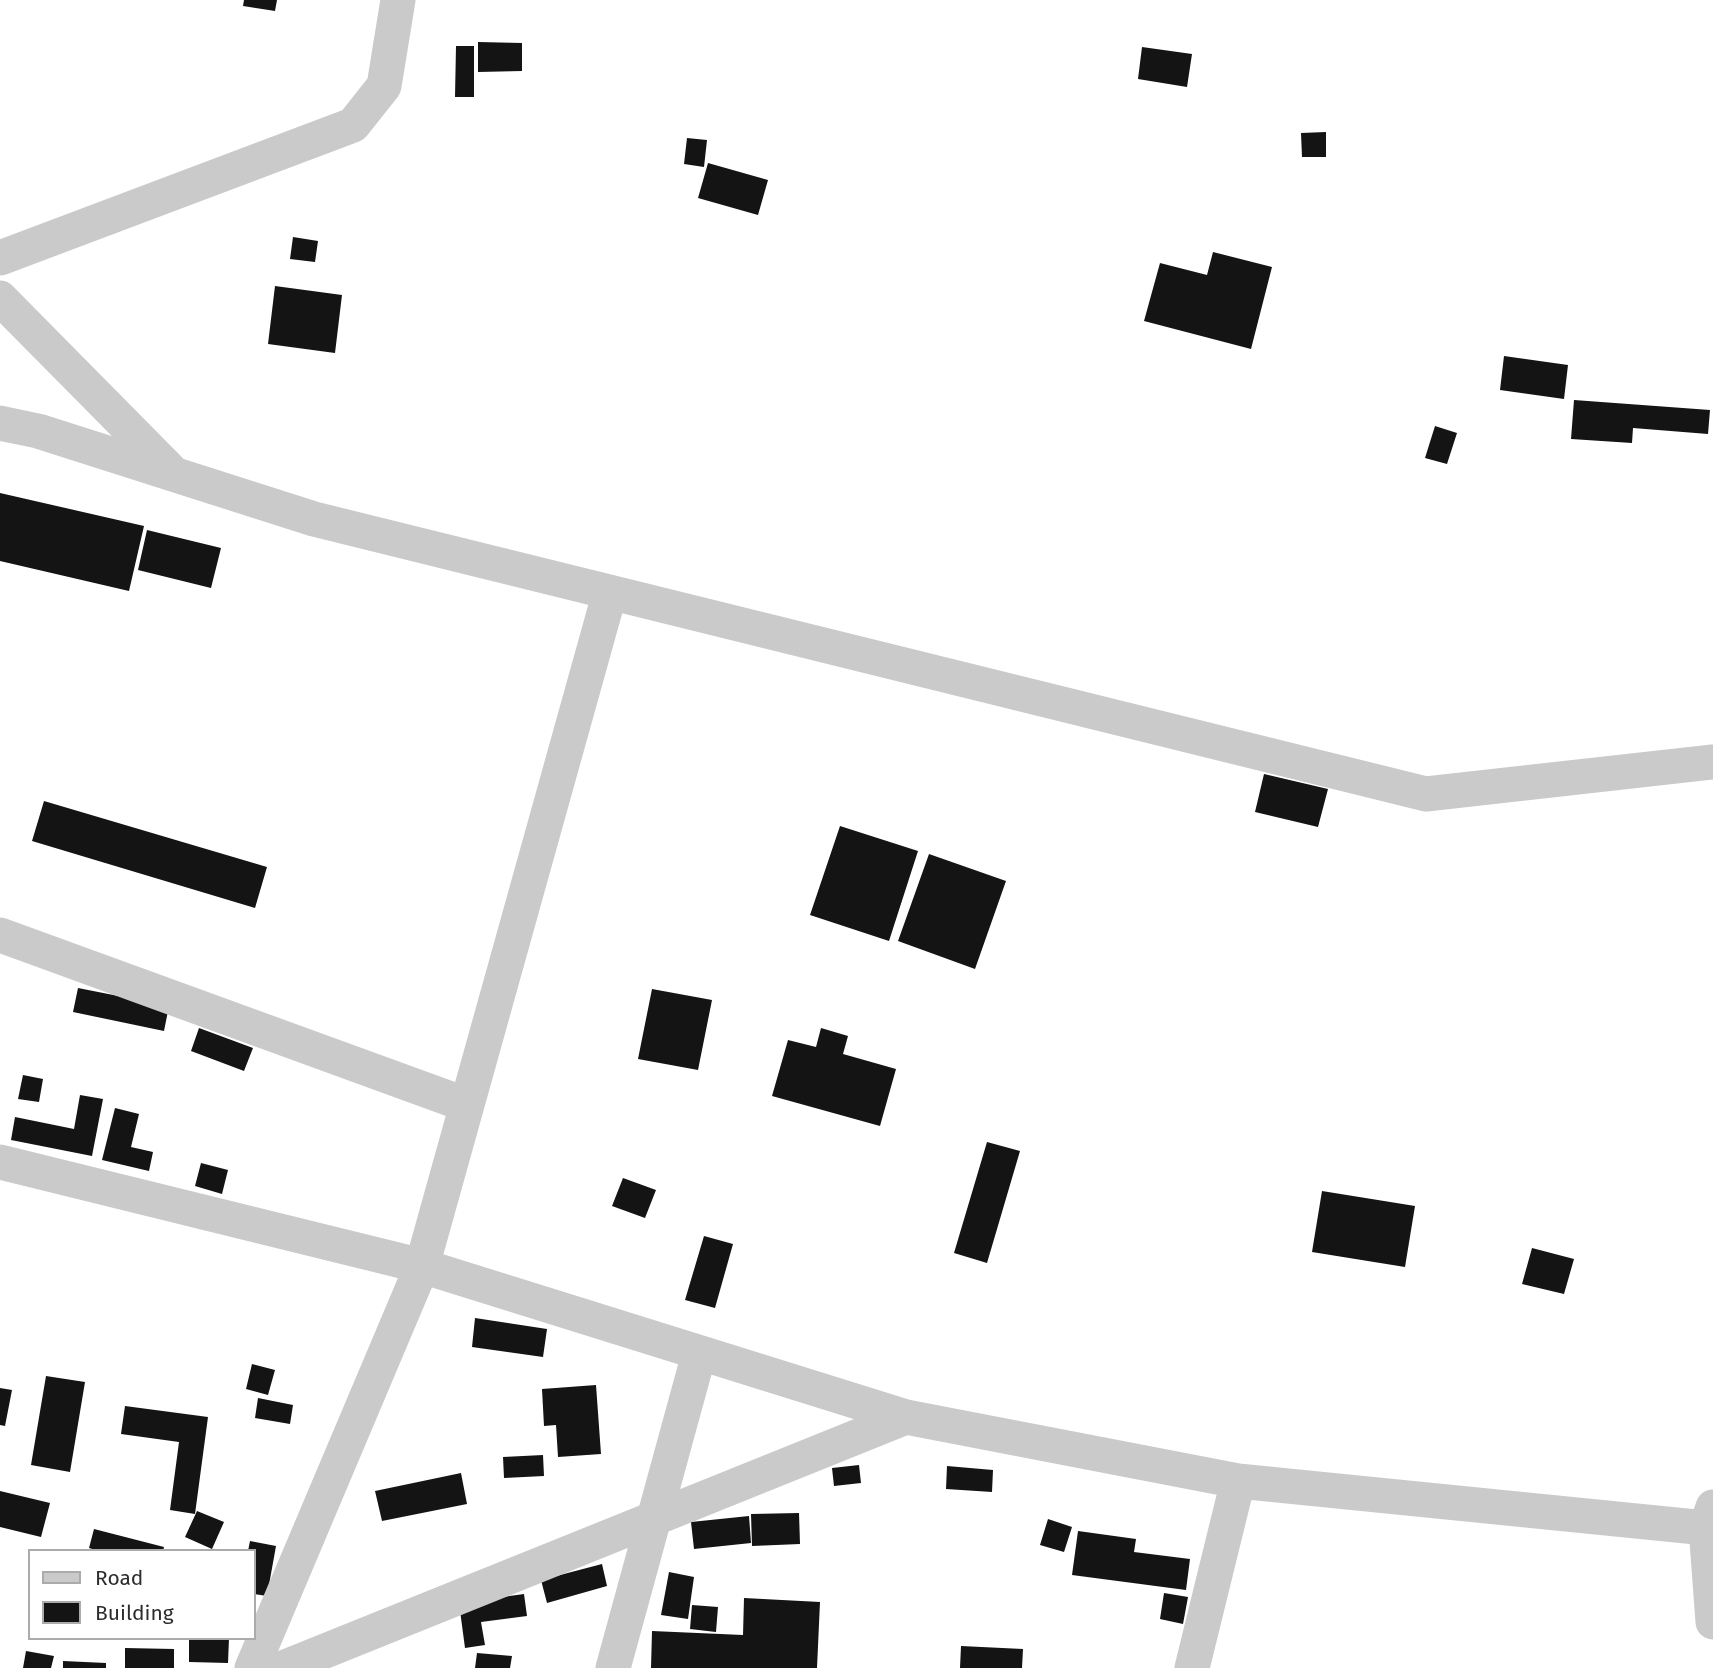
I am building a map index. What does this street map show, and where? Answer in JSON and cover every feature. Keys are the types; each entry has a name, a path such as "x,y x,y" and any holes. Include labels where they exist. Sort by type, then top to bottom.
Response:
{"street":[{"path":"0,258 353,125 384,86 398,0"},
{"path":"0,298 176,477"},
{"path":"0,423 38,431 314,519 1426,794 1713,762"},
{"path":"252,1668 422,1266 610,592"},
{"path":"0,935 467,1105"},
{"path":"0,1162 422,1266 906,1417 1238,1481 1710,1518 1713,1622"},
{"path":"612,1668 699,1354"},
{"path":"283,1668 906,1417"},
{"path":"1192,1668 1238,1481"}],"building":[{"path":"244,0 277,0 275,11 243,6"},
{"path":"478,42 522,43 522,71 478,72"},
{"path":"456,46 474,46 474,97 455,97"},
{"path":"1142,47 1192,54 1187,87 1138,79"},
{"path":"1326,132 1326,157 1302,157 1301,133"},
{"path":"687,138 707,140 704,167 684,164"},
{"path":"708,163 768,180 758,215 698,198"},
{"path":"293,237 318,241 315,262 290,259"},
{"path":"1213,252 1272,267 1251,349 1144,321 1160,263 1207,275"},
{"path":"275,286 342,295 335,353 268,344"},
{"path":"1504,356 1568,365 1564,399 1500,390"},
{"path":"1574,400 1710,410 1708,434 1633,428 1632,443 1571,439"},
{"path":"1435,426 1457,433 1447,464 1425,458"},
{"path":"0,493 144,526 129,591 0,561"},
{"path":"147,530 221,548 211,588 138,570"},
{"path":"1264,774 1328,789 1318,827 1255,812"},
{"path":"44,801 267,867 255,908 32,841"},
{"path":"840,826 918,851 889,941 810,915"},
{"path":"929,854 1006,881 975,969 898,941"},
{"path":"78,988 169,1006 164,1031 73,1012"},
{"path":"652,989 712,1000 698,1070 638,1059"},
{"path":"199,1028 253,1048 244,1071 191,1051"},
{"path":"821,1028 848,1036 843,1054 896,1069 880,1126 772,1096 788,1040 816,1047"},
{"path":"23,1075 43,1079 39,1102 18,1099"},
{"path":"80,1095 103,1099 92,1156 11,1140 15,1117 74,1129"},
{"path":"115,1108 139,1114 131,1147 153,1152 149,1171 102,1160"},
{"path":"987,1142 1020,1151 987,1263 954,1253"},
{"path":"201,1163 228,1170 222,1194 195,1186"},
{"path":"623,1178 656,1190 645,1218 612,1206"},
{"path":"1322,1191 1415,1206 1405,1267 1312,1252"},
{"path":"704,1236 733,1244 715,1308 685,1300"},
{"path":"1532,1248 1574,1259 1564,1294 1522,1284"},
{"path":"475,1318 547,1329 543,1357 472,1347"},
{"path":"252,1364 275,1370 268,1395 246,1389"},
{"path":"46,1376 85,1382 70,1472 31,1465"},
{"path":"596,1385 601,1454 558,1457 556,1425 544,1426 542,1389"},
{"path":"0,1388 12,1390 5,1426 0,1425"},
{"path":"258,1398 293,1405 290,1424 255,1418"},
{"path":"125,1406 208,1417 195,1514 170,1510 179,1442 121,1434"},
{"path":"543,1455 544,1476 504,1478 503,1457"},
{"path":"859,1465 861,1483 834,1486 832,1468"},
{"path":"947,1466 993,1470 992,1492 946,1489"},
{"path":"461,1473 467,1504 382,1521 375,1491"},
{"path":"0,1491 50,1503 41,1537 0,1527"},
{"path":"197,1511 224,1522 212,1549 185,1537"},
{"path":"799,1513 800,1544 752,1546 751,1514"},
{"path":"749,1516 751,1543 694,1549 691,1522"},
{"path":"1048,1519 1072,1527 1064,1552 1040,1545"},
{"path":"94,1529 164,1547 164,1549 89,1548"},
{"path":"1078,1531 1136,1539 1134,1552 1190,1559 1186,1590 1072,1575"},
{"path":"250,1541 276,1546 267,1596 256,1594 256,1549 248,1549"},
{"path":"602,1564 607,1586 547,1603 541,1580"},
{"path":"669,1572 694,1577 688,1619 661,1615"},
{"path":"1164,1593 1188,1597 1183,1624 1160,1619"},
{"path":"524,1594 527,1616 481,1622 485,1645 465,1648 459,1603"},
{"path":"744,1598 820,1602 817,1668 651,1668 652,1631 743,1635"},
{"path":"692,1605 718,1607 716,1632 690,1629"},
{"path":"189,1640 229,1640 228,1663 189,1662"},
{"path":"961,1646 1023,1649 1022,1668 960,1668"},
{"path":"125,1648 174,1649 174,1668 125,1668"},
{"path":"26,1651 54,1656 51,1668 23,1668"},
{"path":"477,1653 512,1656 510,1668 475,1668"},
{"path":"63,1661 106,1663 106,1668 63,1668"}]}
